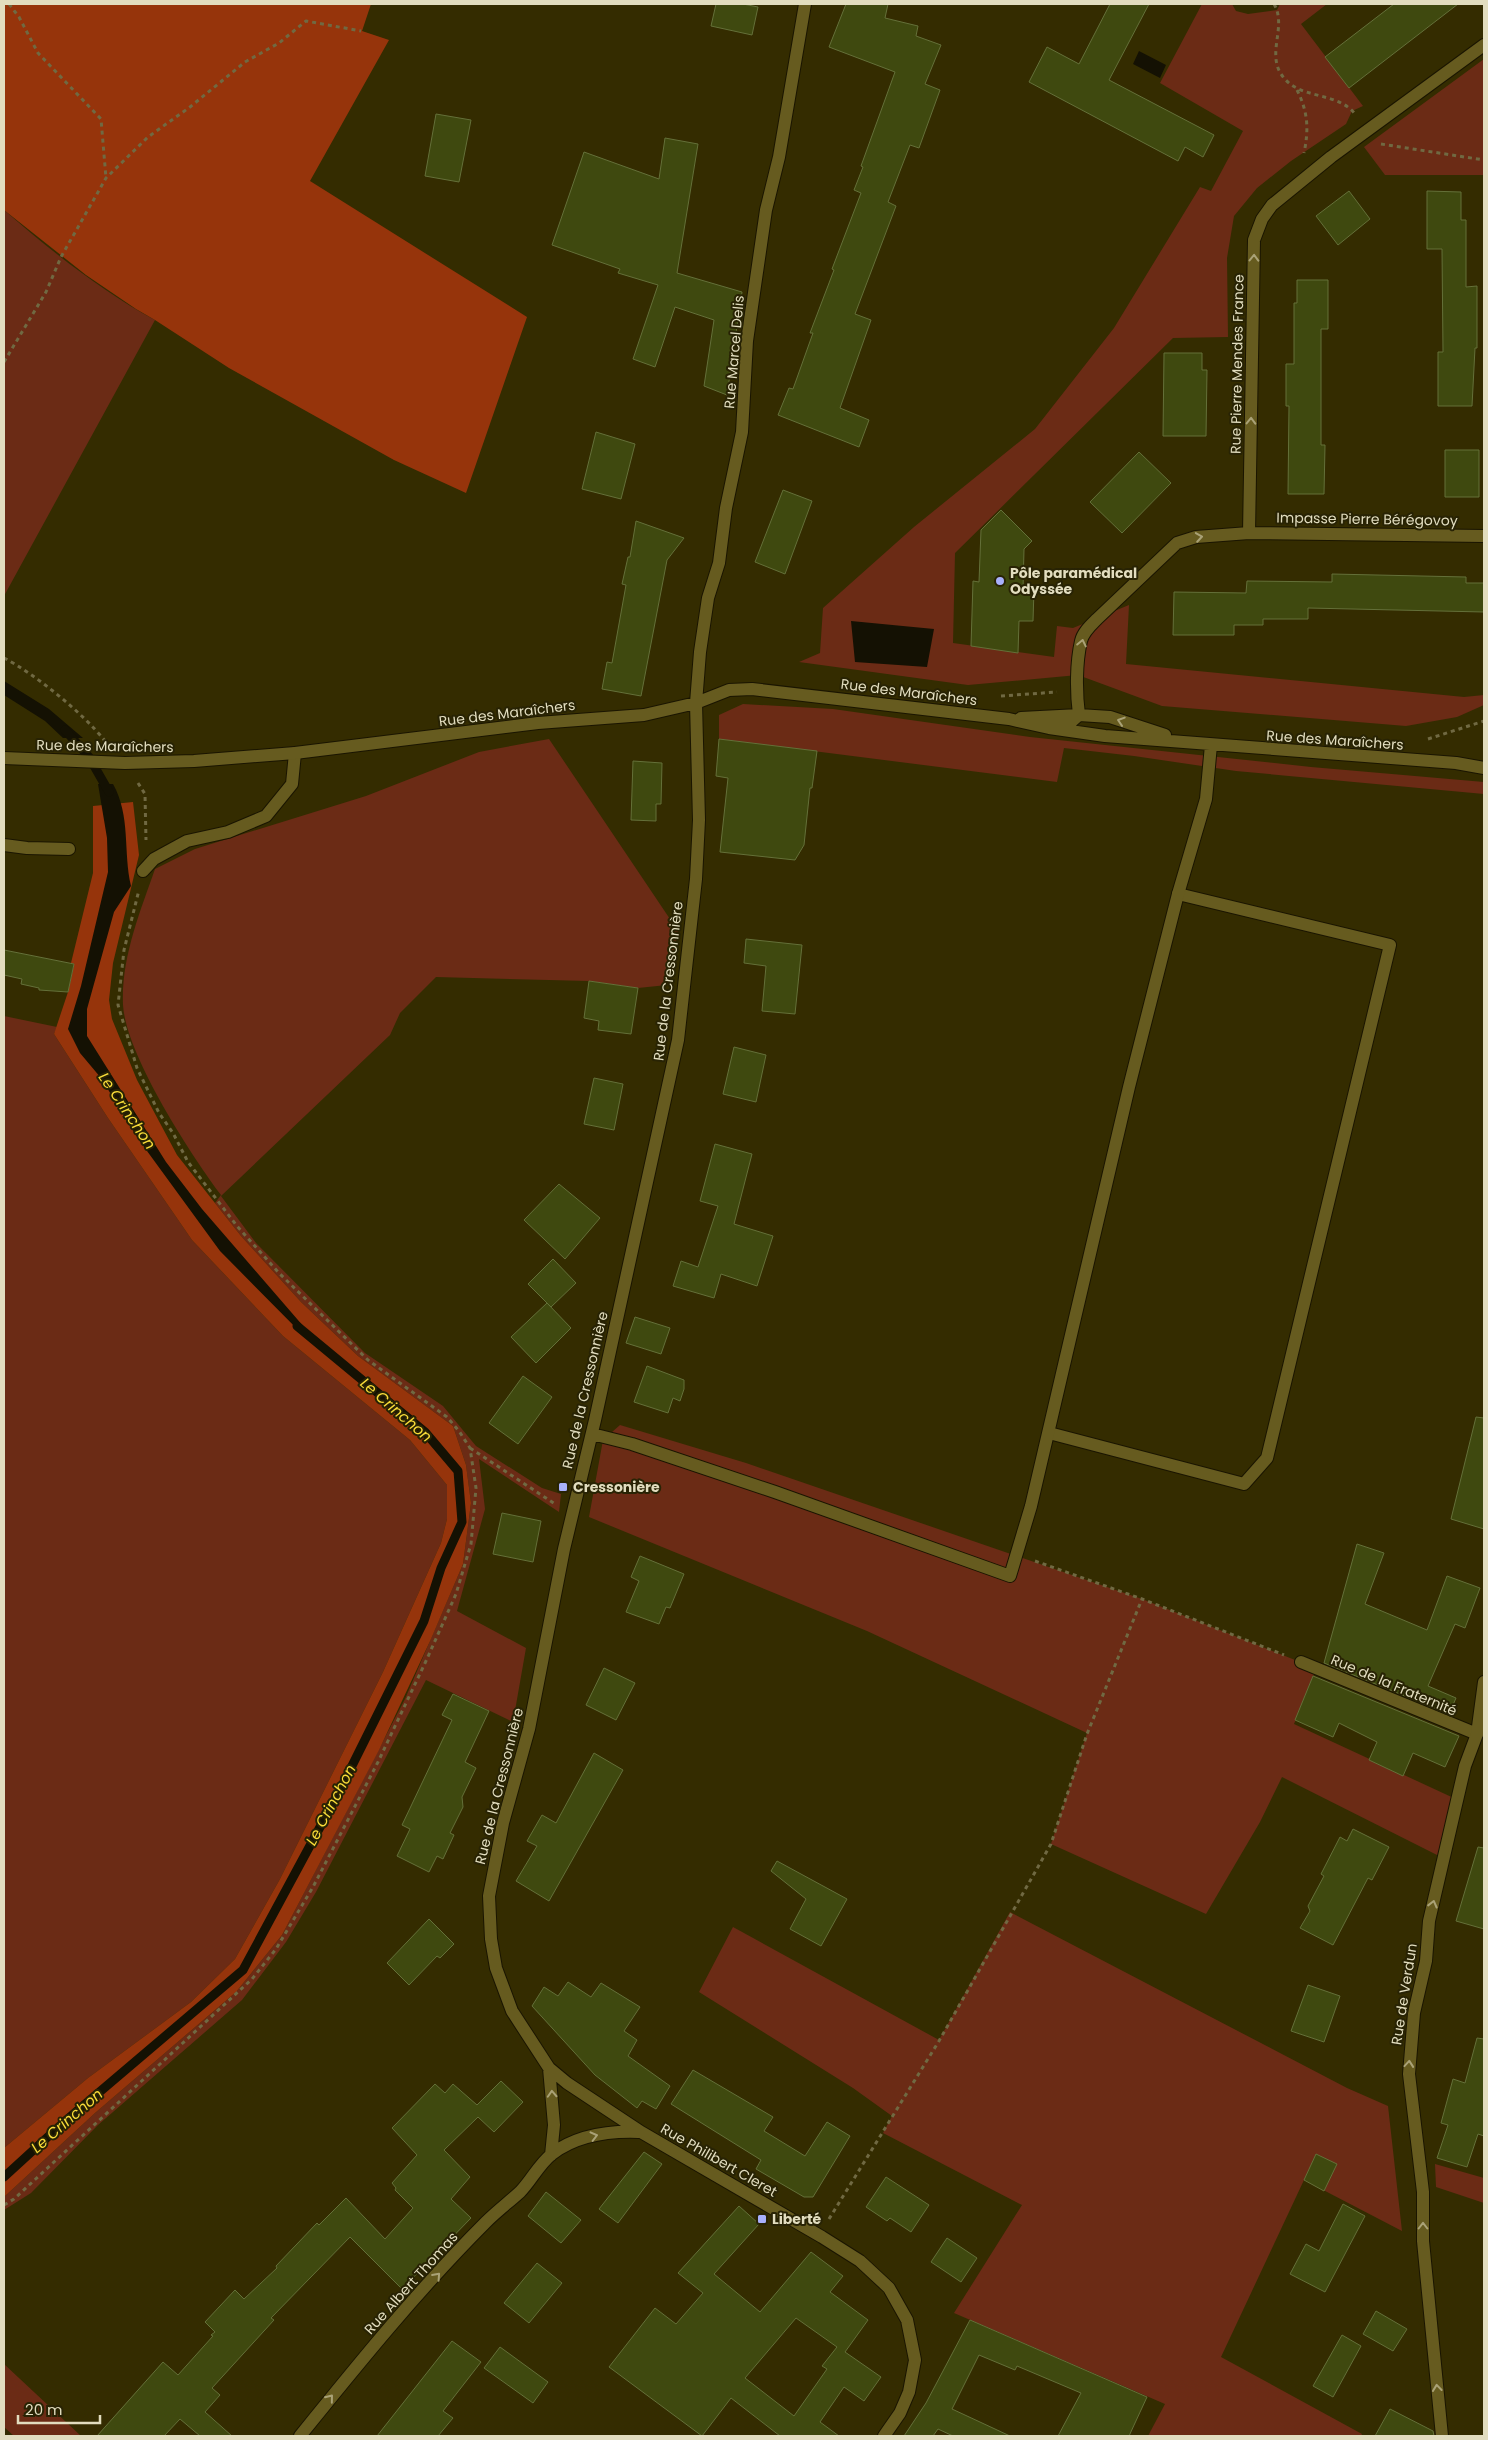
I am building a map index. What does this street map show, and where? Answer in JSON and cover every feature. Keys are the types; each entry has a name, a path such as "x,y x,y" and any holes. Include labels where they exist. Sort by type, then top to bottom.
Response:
{"street":[{"name":"Rue Marcel Delis","path":"696,703 700,652 708,598 719,563 726,508 742,432 747,341 766,210 778,157 805,4"},
{"name":"Rue Pierre Mendes France","path":"1249,533 1254,240 1262,220 1272,205 1308,175 1484,45"},
{"name":"Impasse Pierre Bérégovoy","path":"1249,533 1484,536"},
{"path":"1049,728 1071,722 1079,715 1077,691 1081,641 1085,632 1177,544 1196,537 1249,533"},
{"name":"Rue des Maraîchers","path":"4,758 125,763 194,762 295,753 538,723 644,715 696,703 729,690 752,689 1009,719 1049,728 1105,736 1456,763 1484,768"},
{"name":"Rue de la Cressonnière","path":"549,2068 512,2011 496,1968 491,1939 489,1896 503,1824 529,1729 574,1505 592,1434 678,1040 696,879 699,820 696,703"},
{"name":"Rue des Maraîchers","path":"1009,719 1079,715 1110,717 1184,741"},
{"path":"592,1434 632,1444 775,1492 1010,1576 1031,1506 1049,1433 1129,1087 1178,894 1206,799 1211,745"},
{"path":"143,871 154,859 187,841 228,832 266,816 292,784 295,753"},
{"path":"4,845 27,848 69,849"},
{"path":"1049,1433 1244,1484 1267,1458 1270,1448 1390,945 1178,894"},
{"name":"Rue de la Fraternité","path":"1301,1662 1477,1734"},
{"name":"Rue de Verdun","path":"1442,2436 1423,2241 1423,2192 1409,2074 1414,2014 1426,1961 1429,1921 1465,1766 1477,1734 1484,1682"},
{"path":"549,2068 554,2126 551,2155"},
{"name":"Rue Philibert Cleret","path":"549,2068 567,2083 641,2132 822,2236 860,2261 889,2288 907,2320 915,2360 910,2392 900,2413 884,2436"},
{"name":"Rue Albert Thomas","path":"300,2436 415,2300 486,2221 521,2191 551,2155 577,2140 598,2134 620,2131 641,2132"}],"path":[{"path":"9,4 19,17 38,53 101,119 106,178"},
{"path":"1274,4 1277,10 1278,29 1274,58 1281,75 1297,89 1340,102 1352,111 1373,139 1383,145 1484,160"},
{"path":"4,362 46,292 61,257 106,178 148,137 190,107 245,62 279,43 306,21 361,31"},
{"path":"1297,89 1307,114 1308,133 1304,154 1308,175"},
{"path":"4,658 15,663 96,729 125,763 145,794 147,830 143,871 124,950 118,1005 137,1068 159,1113 188,1162 256,1249 368,1360 447,1417 470,1448 560,1507 574,1505"},
{"path":"4,2205 14,2199 252,1979 276,1949 294,1920 335,1847 378,1762 456,1594 471,1544 476,1512 476,1488 470,1448"},
{"path":"822,2236 829,2218 939,2040 1051,1844 1087,1734 1142,1599"}],"shaded area":[{"path":"4,4 371,4 362,31 389,40 310,181 527,317 466,493 394,460 229,368 86,275 4,210"},
{"path":"1202,4 1232,4 1236,11 1248,14 1277,10 1280,4 1327,4 1301,24 1363,106 1352,111 1346,124 1291,161 1257,188 1234,216 1227,258 1228,337 1173,338 955,553 953,643 1054,657 1057,626 1073,628 1129,605 1126,664 1464,697 1484,695 1484,705 1457,717 1406,726 1162,706 1078,675 968,685 799,662 820,653 823,608 914,527 1035,429 1114,328 1200,187 1211,191 1243,131 1160,83"},
{"path":"1484,59 1484,175 1385,175 1364,147"},
{"path":"4,210 76,269 135,309 155,320 4,596"},
{"path":"743,704 833,709 1030,737 1311,767 1484,782 1484,794 1236,771 1064,748 1057,782 719,739 719,715"},
{"path":"549,739 678,931 667,985 638,988 589,981 436,977 400,1013 390,1035 221,1196 256,1243 365,1353 443,1406 476,1446 542,1488 561,1494 559,1512 479,1459 485,1509 457,1611 526,1648 513,1722 426,1680 316,1892 286,1942 242,2000 98,2125 31,2193 4,2210 4,2197 95,2113 236,1992 282,1935 405,1699 463,1564 471,1503 466,1465 453,1426 358,1356 301,1302 241,1236 215,1203 221,1195 193,1155 147,1077 127,1026 123,1005 123,987 128,953 155,869 195,849 366,796 479,752"},
{"path":"133,802 139,855 113,963 109,1000 112,1019 137,1080 177,1155 241,1236 301,1302 358,1356 453,1426 466,1465 471,1503 463,1564 431,1639 379,1750 282,1935 236,1992 95,2113 4,2197 4,2148 88,2078 191,2002 235,1959 280,1879 383,1672 441,1543 447,1519 447,1485 410,1440 283,1336 192,1240 108,1118 54,1034 68,992 74,964 71,963 93,873 93,806"},
{"path":"4,1016 57,1027 54,1034 108,1118 192,1240 283,1336 410,1440 447,1485 447,1519 441,1543 383,1672 280,1879 235,1959 191,2002 88,2078 4,2148"},
{"path":"620,1425 746,1463 1142,1599 1320,1670 1314,1674 1294,1724 1458,1800 1445,1859 1282,1777 1260,1822 1206,1914 1051,1844 1087,1733 867,1631 589,1517 603,1440"},
{"path":"1010,1912 1347,2088 1388,2106 1402,2231 1304,2180 1221,2357 1362,2434 1361,2436 1148,2436 1165,2404 954,2313 1022,2205 883,2133 892,2116 853,2088 699,1992 733,1927 939,2040"},
{"path":"1435,2164 1484,2178 1484,2203 1436,2187"},
{"path":"4,2364 81,2436 14,2436 4,2427"}],"water":[{"path":"1139,51 1166,65 1160,78 1133,64"},
{"path":"851,621 934,629 927,667 855,662"},
{"path":"4,681 49,709 83,738 63,738 45,721 4,695"},
{"path":"98,784 113,784 119,796 124,821 131,886 114,912 87,1009 87,1036 166,1162 202,1209 304,1327 309,1341 220,1251 139,1140 101,1078 80,1053 68,1029 81,986 108,872 107,838"}],"building":[{"path":"716,4 743,4 758,7 752,35 711,26"},
{"path":"846,4 888,4 885,18 918,26 916,36 941,45 925,84 940,90 919,148 910,145 888,202 896,206 855,314 871,320 840,408 869,420 859,447 778,415 789,388 793,389 813,333 810,333 834,270 832,269 861,193 854,190 895,72 829,47"},
{"path":"1110,4 1149,4 1109,80 1214,135 1203,157 1185,147 1178,161 1029,82 1047,47 1079,64"},
{"path":"1394,4 1458,4 1349,88 1325,57"},
{"path":"436,114 471,120 459,182 425,176"},
{"path":"665,138 698,144 677,273 742,292 727,395 704,386 714,320 675,307 655,367 633,359 658,285 618,273 620,269 552,245 584,152 659,179"},
{"path":"1349,191 1370,219 1338,245 1316,216"},
{"path":"1427,191 1461,192 1461,220 1466,220 1466,287 1477,286 1477,348 1475,348 1472,406 1438,406 1438,352 1443,352 1442,249 1427,249"},
{"path":"1297,280 1328,280 1328,329 1321,329 1321,445 1325,445 1324,494 1288,494 1289,406 1286,406 1286,364 1294,364 1294,303 1297,303"},
{"path":"1164,353 1202,353 1202,370 1207,370 1206,436 1163,436"},
{"path":"596,432 635,444 621,499 582,489"},
{"path":"1445,450 1479,450 1479,497 1445,497"},
{"path":"1139,452 1171,483 1122,533 1090,502"},
{"path":"783,490 812,501 785,574 755,562"},
{"name":"Pôle paramédical Odyssée","path":"1001,510 1032,541 1024,549 1023,589 1034,589 1033,621 1019,621 1018,653 971,646 973,581 979,582 981,530"},
{"path":"636,521 684,538 667,560 641,696 602,689 607,662 612,663 626,585 622,584 628,557 630,557"},
{"path":"1332,574 1466,577 1466,583 1484,583 1484,612 1308,608 1308,619 1263,619 1263,625 1234,625 1234,635 1173,635 1174,592 1246,593 1247,581 1332,582"},
{"path":"719,739 817,751 812,788 810,788 804,845 795,860 720,852 728,778 716,776"},
{"path":"633,761 662,763 661,804 656,804 656,821 631,820"},
{"path":"746,939 802,945 795,1014 762,1011 766,966 744,963"},
{"path":"4,950 74,964 68,992 39,990 39,988 21,984 22,979 4,975"},
{"path":"589,981 638,988 631,1034 598,1030 599,1021 584,1018"},
{"path":"734,1047 766,1055 756,1102 723,1094"},
{"path":"594,1078 623,1084 614,1130 584,1124"},
{"path":"715,1144 752,1154 734,1224 773,1236 757,1286 721,1274 714,1298 673,1286 681,1261 698,1267 718,1206 700,1201"},
{"path":"559,1184 600,1218 565,1259 524,1220"},
{"path":"553,1259 576,1283 551,1307 528,1284"},
{"path":"547,1303 571,1328 536,1363 511,1337"},
{"path":"635,1317 670,1328 661,1354 626,1343"},
{"path":"647,1366 684,1380 684,1389 680,1401 673,1398 668,1413 634,1402"},
{"path":"523,1376 552,1397 518,1444 489,1423"},
{"path":"1476,1417 1484,1418 1484,1529 1451,1519"},
{"path":"502,1513 541,1521 533,1562 493,1554"},
{"path":"1357,1544 1384,1553 1365,1604 1427,1630 1447,1576 1480,1588 1465,1628 1455,1624 1428,1686 1456,1698 1449,1714 1324,1663"},
{"path":"640,1556 684,1574 670,1608 666,1607 659,1624 626,1612 639,1581 631,1577"},
{"path":"604,1668 635,1683 616,1720 586,1705"},
{"path":"1313,1676 1459,1736 1445,1767 1413,1753 1403,1776 1369,1760 1377,1742 1339,1723 1333,1737 1295,1720"},
{"path":"453,1694 489,1711 465,1762 476,1768 462,1797 463,1807 450,1833 454,1835 443,1859 437,1856 429,1872 397,1856 410,1829 402,1825 452,1720 442,1715"},
{"path":"594,1753 623,1770 549,1901 516,1881 537,1846 527,1841 542,1815 556,1823"},
{"path":"1353,1829 1389,1847 1372,1880 1368,1878 1333,1945 1300,1928 1310,1911 1308,1906 1324,1876 1321,1874 1340,1837 1347,1841"},
{"path":"1478,1847 1484,1848 1484,1929 1456,1921"},
{"path":"777,1861 847,1899 821,1946 790,1929 806,1899 771,1871"},
{"path":"429,1919 454,1944 440,1958 437,1956 409,1985 387,1963"},
{"path":"568,1982 591,1997 601,1983 640,2007 624,2031 637,2040 628,2056 670,2086 656,2109 642,2101 637,2108 595,2075 532,2006 544,1987 558,1996"},
{"path":"1308,1985 1340,1996 1324,2042 1291,2031"},
{"path":"1477,2038 1484,2039 1484,2136 1478,2134 1467,2167 1437,2158 1448,2125 1441,2123 1453,2079 1465,2083"},
{"path":"693,2070 773,2117 764,2131 805,2156 827,2122 850,2136 813,2197 804,2197 756,2169 761,2160 671,2104"},
{"path":"501,2081 523,2102 494,2132 478,2117 444,2150 470,2177 451,2199 471,2218 402,2289 350,2237 271,2318 274,2320 212,2388 220,2395 205,2412 232,2436 200,2436 180,2419 164,2436 97,2436 163,2362 178,2375 213,2336 211,2335 215,2332 205,2322 235,2290 244,2299 277,2268 276,2266 317,2223 319,2225 346,2198 385,2239 413,2208 395,2190 396,2188 392,2183 417,2155 392,2128 435,2084 445,2093 453,2084 477,2105"},
{"path":"644,2152 662,2164 618,2223 599,2209"},
{"path":"1316,2154 1337,2164 1324,2191 1304,2180"},
{"path":"886,2177 929,2205 911,2232 890,2218 887,2221 866,2207"},
{"path":"546,2192 581,2220 561,2243 528,2216"},
{"path":"1343,2204 1365,2216 1325,2292 1290,2274 1306,2244 1319,2251"},
{"path":"739,2206 759,2224 714,2274 760,2312 811,2252 843,2276 830,2292 868,2320 845,2352 881,2377 864,2401 844,2387 820,2422 839,2436 780,2436 731,2398 702,2436 609,2367 655,2308 676,2324 703,2293 678,2273","holes":["796,2318 837,2347 822,2366 827,2369 794,2416 745,2378"]},
{"path":"947,2238 977,2258 961,2282 931,2262"},
{"path":"537,2263 562,2283 529,2323 504,2303"},
{"path":"1376,2311 1407,2329 1393,2351 1363,2334"},
{"path":"970,2320 1147,2397 1129,2436 1058,2436 1081,2393 1017,2366 1015,2370 979,2355 952,2409 1010,2436 953,2436 938,2429 933,2436 904,2436 926,2403"},
{"path":"1342,2335 1361,2346 1333,2397 1313,2386"},
{"path":"452,2341 481,2362 443,2411 453,2418 438,2436 377,2436"},
{"path":"500,2347 548,2382 533,2403 484,2368"},
{"path":"1390,2409 1433,2431 1434,2436 1375,2436"}],"waterway":[{"name":"Le Crinchon","path":"65,730 89,757 109,792"},
{"name":"Le Crinchon","path":"4,2177 63,2123 243,1970 340,1790 424,1621 441,1568 462,1522 458,1471 425,1432 297,1326"}],"place":[{"name":"Pôle paramédical Odyssée","path":"1000,581"},
{"name":"Cressonière","path":"563,1487"},
{"name":"Liberté","path":"762,2219"}]}
